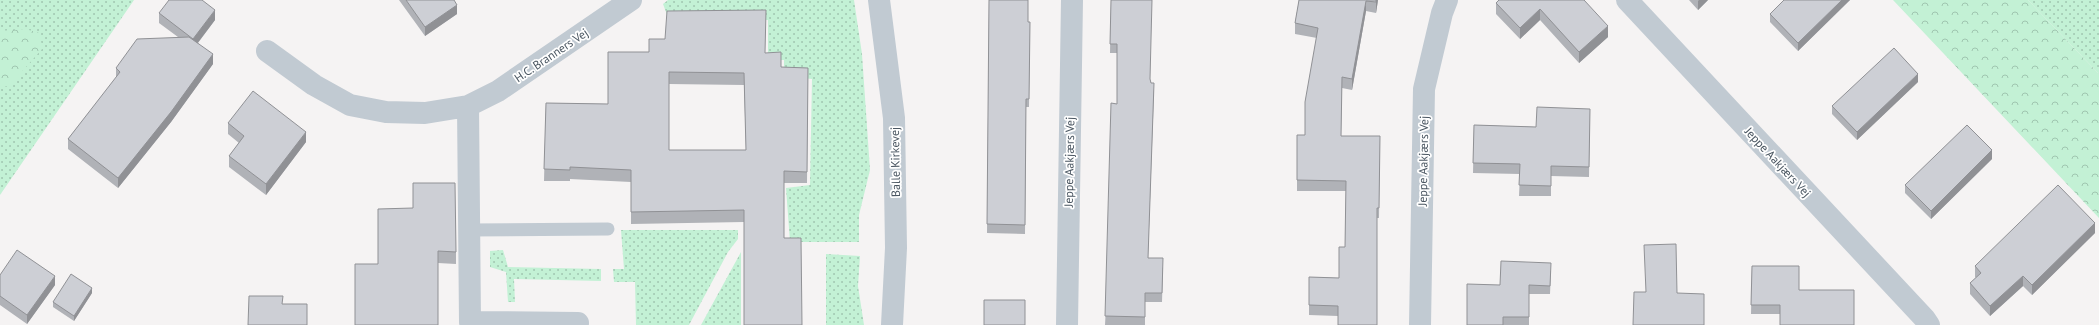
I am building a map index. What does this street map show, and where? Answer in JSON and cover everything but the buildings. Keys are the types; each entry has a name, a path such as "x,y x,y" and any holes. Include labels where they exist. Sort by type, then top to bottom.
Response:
{"street":[{"name":"H.C. Branners Vej","path":"268,51 314,85 350,104 386,112 425,113 468,106 498,91 631,0"},
{"name":"Balle Kirkevej","path":"880,0 894,118 896,248 892,325"},
{"name":"Jeppe Aakjærs Vej","path":"1067,325 1072,0"},
{"name":"Jeppe Aakjærs Vej","path":"1420,325 1424,89 1442,13 1447,0"},
{"name":"Jeppe Aakjærs Vej","path":"1627,0 1925,319 1928,325"},
{"path":"468,106 470,322 578,323"}],"lane":[{"path":"469,230 608,229"}],"green space":[{"path":"0,0 134,0 0,195"},
{"path":"668,0 854,0 862,54 870,170 859,215 859,242 790,242 786,188 810,185 812,79 784,76 784,60 768,60 768,20 669,20 663,4"},
{"path":"1893,0 2028,0 2099,74 2099,218"},
{"path":"2028,0 2099,0 2099,74"},
{"path":"25,29 40,33 42,49 9,86 0,87 0,31"},
{"path":"621,230 738,230 738,239 728,252 689,325 636,325 635,282 614,282 613,269 624,269"},
{"path":"503,250 508,267 601,269 601,281 514,279 515,302 508,302 506,272 490,267 490,251"},
{"path":"741,252 741,325 701,325"},
{"path":"826,254 860,256 858,286 864,325 826,325"}]}
